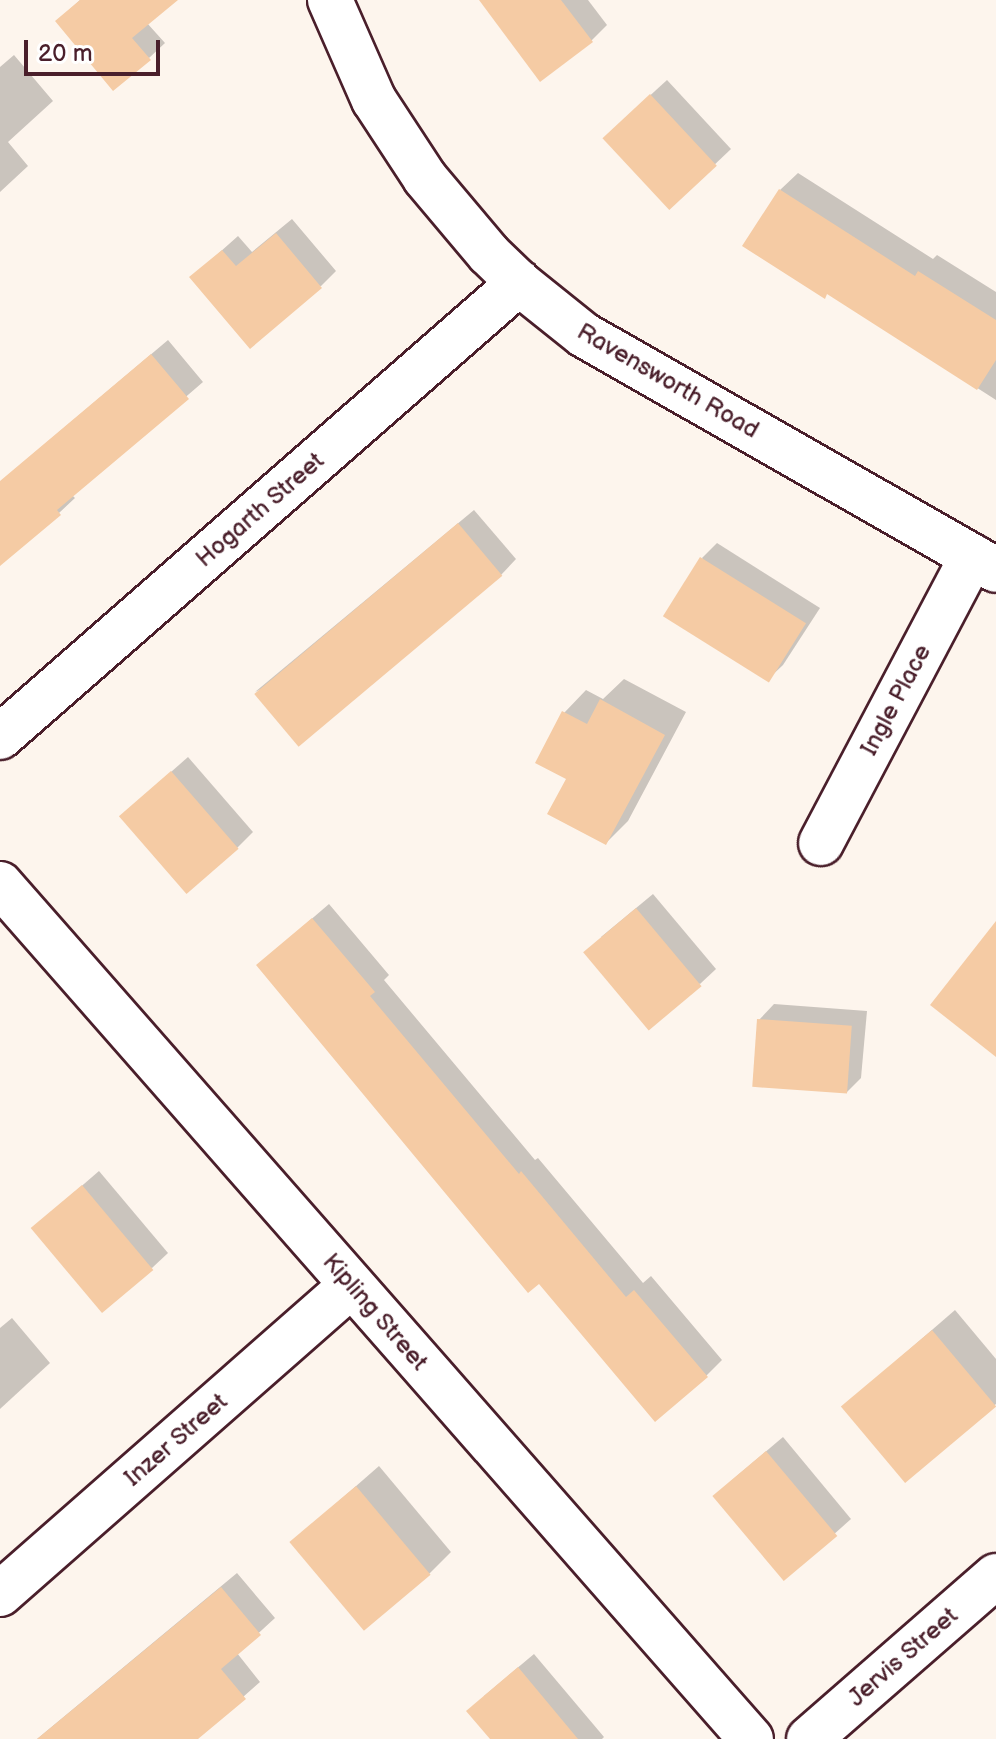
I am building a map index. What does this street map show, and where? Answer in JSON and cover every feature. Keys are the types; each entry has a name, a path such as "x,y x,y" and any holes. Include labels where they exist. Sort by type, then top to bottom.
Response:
{"street":[{"name":"Ravensworth Road","path":"330,0 374,100 425,178 489,254 519,283 584,335 984,563"},
{"name":"Hogarth Street","path":"0,737 519,283"},
{"name":"Ingle Place","path":"821,843 984,563"},
{"name":"Kipling Street","path":"0,884 751,1739"},
{"name":"Inzer Street","path":"0,1594 351,1286"},
{"name":"Jervis Street","path":"809,1739 996,1576"}],"building":[{"path":"80,0 178,0 132,38 151,60 113,91 55,21"},
{"path":"479,0 561,0 593,42 540,82"},
{"path":"650,94 717,166 669,210 602,138"},
{"path":"779,189 915,276 918,271 996,320 996,360 977,390 827,294 825,299 742,246"},
{"path":"276,233 322,288 250,349 189,277 222,250 236,266"},
{"path":"151,354 189,399 57,510 61,515 0,566 0,481"},
{"path":"458,523 502,576 299,747 254,694"},
{"path":"700,557 806,623 769,683 663,616"},
{"path":"600,699 665,735 606,845 547,814 566,779 535,763 562,711 587,724"},
{"path":"171,771 239,849 186,894 119,816"},
{"path":"636,908 702,986 649,1030 583,952"},
{"path":"312,918 375,992 370,996 519,1174 521,1171 626,1297 634,1290 708,1377 655,1422 539,1284 528,1293 256,965"},
{"path":"996,921 996,1057 930,1005"},
{"path":"757,1019 852,1026 847,1093 752,1087"},
{"path":"82,1185 153,1270 102,1313 31,1228"},
{"path":"932,1330 996,1407 905,1483 841,1406"},
{"path":"766,1451 837,1536 784,1581 712,1496"},
{"path":"356,1486 431,1575 364,1631 289,1542"},
{"path":"221,1587 261,1635 221,1669 246,1699 198,1739 37,1739"},
{"path":"518,1667 578,1739 490,1739 466,1711"}]}
